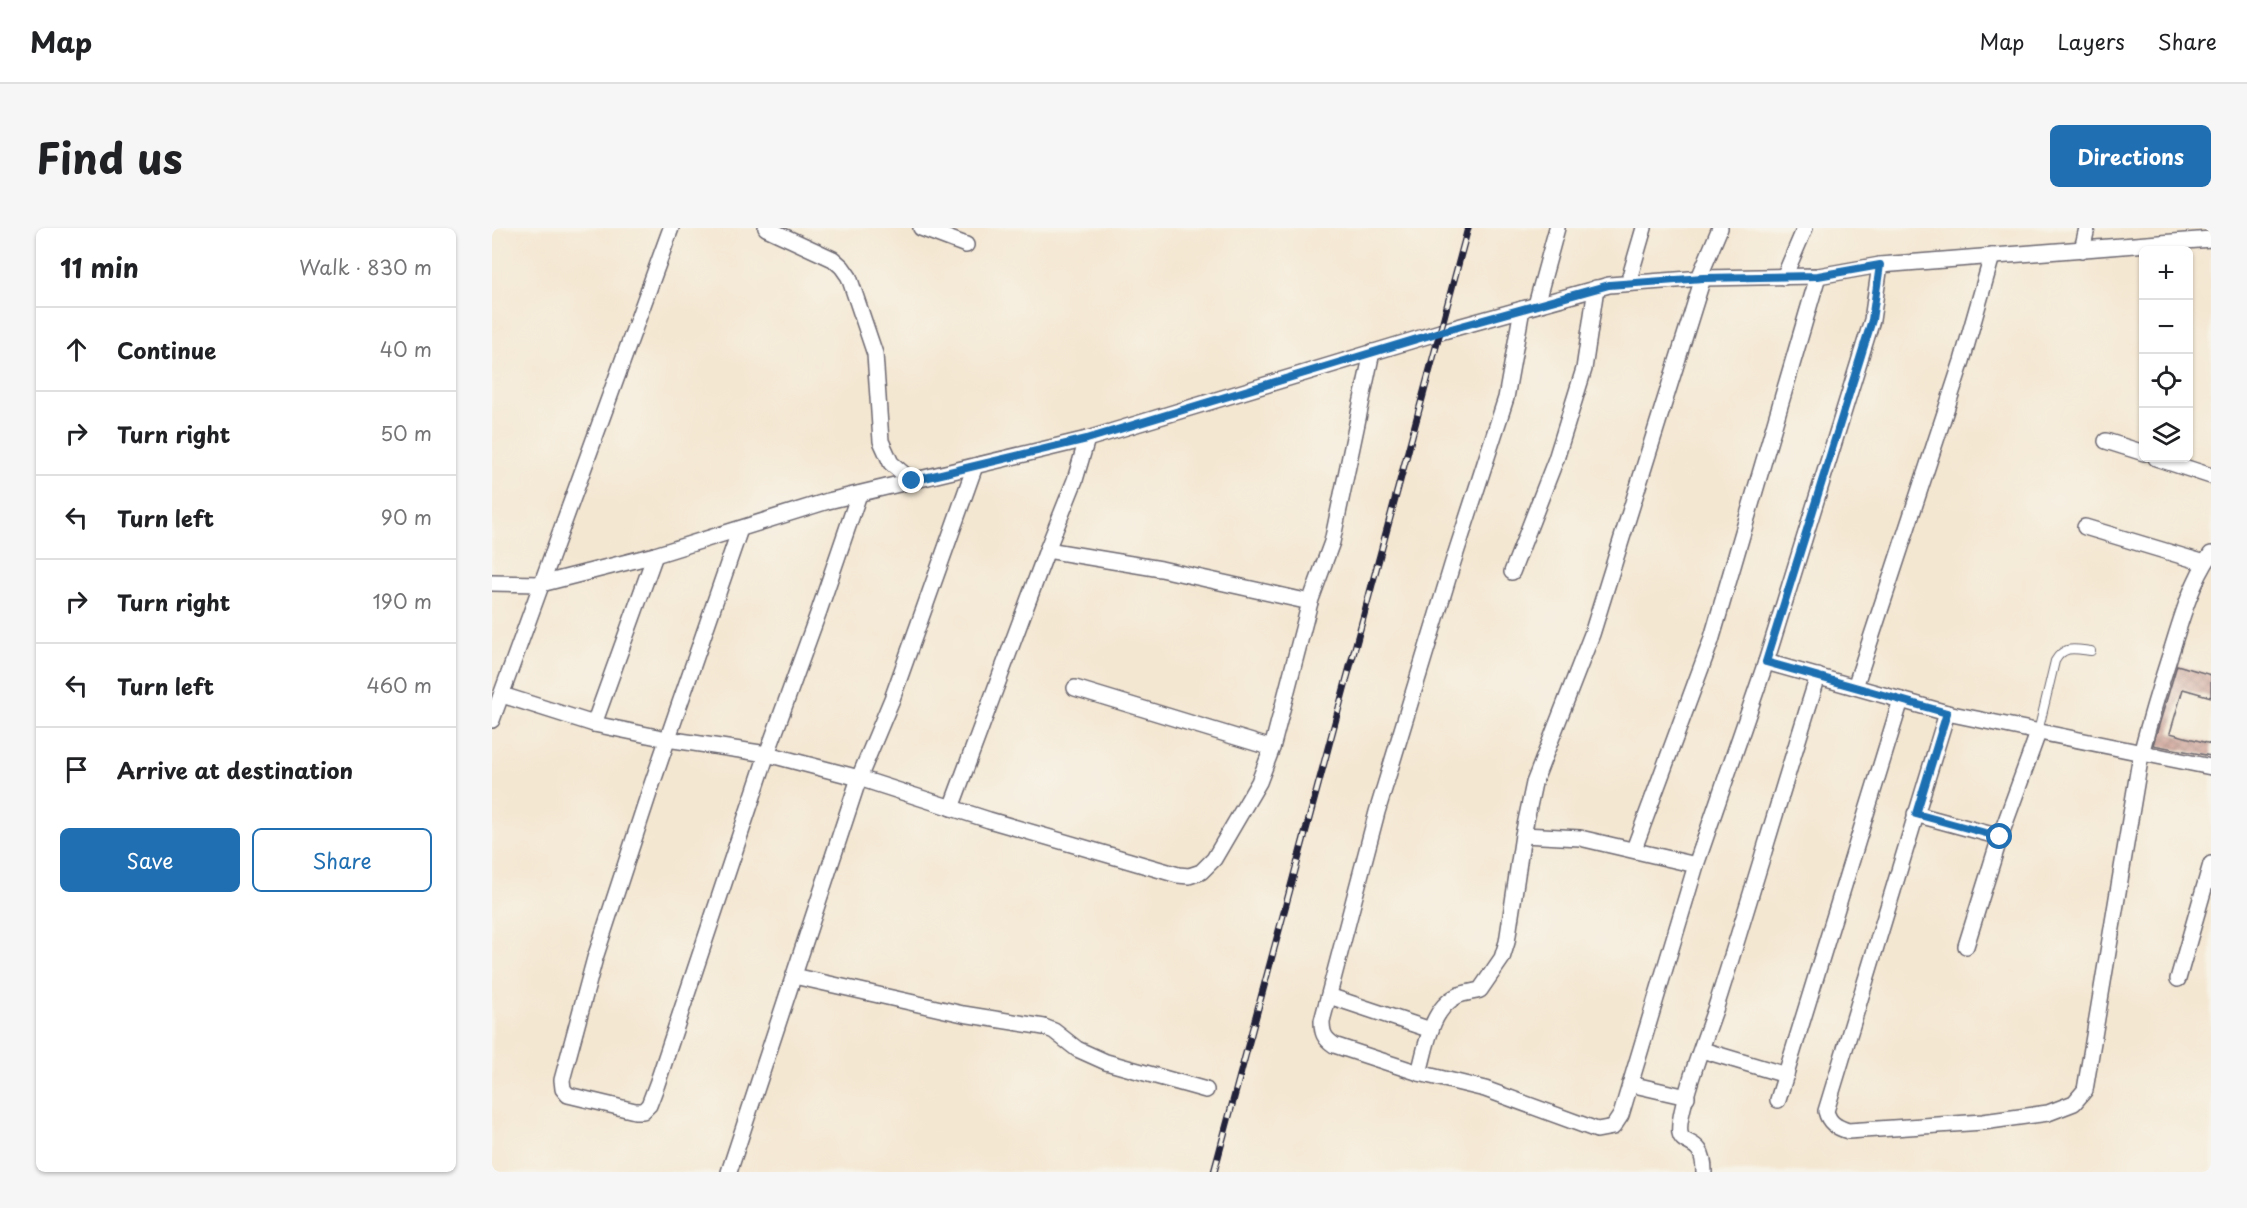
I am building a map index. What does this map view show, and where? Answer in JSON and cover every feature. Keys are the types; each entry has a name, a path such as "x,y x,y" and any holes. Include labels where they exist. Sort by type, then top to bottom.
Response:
{"street":[{"path":"492,720 671,228"},
{"path":"766,228 833,259 849,277 875,354 881,441 891,463 912,481"},
{"path":"921,228 966,245"},
{"path":"1557,228 1529,307 1506,398 1453,562 1377,812 1322,1021 1322,1031 1325,1039 1334,1045 1419,1073 1485,1089 1597,1130 1612,1127 1621,1115 1696,865 1766,662 1872,320 1880,265"},
{"path":"1628,283 1644,228"},
{"path":"1419,1073 1431,1030 1440,1012 1457,996 1480,990 1502,958 1507,942 1523,835 1534,783 1592,634 1701,278 1720,228"},
{"path":"1784,277 1805,228"},
{"path":"2082,250 2087,228"},
{"path":"492,584 541,584 656,555 858,494 1087,439 1372,352 1609,285 1701,278 1818,276 1880,265 2211,239"},
{"path":"1855,687 1962,361 1992,256"},
{"path":"1634,849 1711,641 1818,276"},
{"path":"1512,572 1556,459 1584,369 1596,288"},
{"path":"502,695 594,724 667,739 767,754 860,778 951,808 1156,868 1189,876 1201,872 1214,859 1258,782 1272,748 1310,602 1332,542 1372,352"},
{"path":"951,808 1075,480 1087,439"},
{"path":"2106,441 2139,451"},
{"path":"2168,462 2211,476"},
{"path":"729,1172 860,778 892,699 975,466"},
{"path":"740,529 667,739 595,958 562,1080 562,1089 568,1095 635,1111 643,1111 649,1105 767,754 819,611 858,494"},
{"path":"1947,713 1826,1111 1828,1119 1836,1127 1848,1131 1983,1122 2048,1113 2074,1103 2085,1090 2141,754 2189,593 2208,558 2085,527"},
{"path":"1047,550 1161,569 1310,602"},
{"path":"594,724 656,555"},
{"path":"1766,662 1947,713 2211,767"},
{"path":"1704,1172 1704,1156 1700,1149 1680,1134 1687,1097 1818,676"},
{"path":"1075,687 1272,748"},
{"path":"1778,1100 1901,700"},
{"path":"1966,946 2000,837 2038,733"},
{"path":"1916,814 2000,837"},
{"path":"1523,835 1580,838 1696,865"},
{"path":"2178,980 2211,864"},
{"path":"794,976 963,1014 1044,1028 1054,1031 1077,1049 1106,1062 1206,1090"},
{"path":"1329,996 1431,1030"},
{"path":"1702,1050 1786,1076"},
{"path":"1630,1084 1687,1097"}],"lane":[{"path":"2038,733 2055,661 2059,653 2068,648 2091,651"}],"building":[{"path":"2177,665 2211,675 2211,697 2183,689 2170,733 2211,744 2211,756 2153,745"}],"railway":[{"path":"1214,1172 1468,228"}],"route":[{"path":"912,481 1087,439 1440,332 1609,285 1703,278 1818,276 1880,265 1872,320 1766,662 1947,713 1916,814 2000,837"}]}
